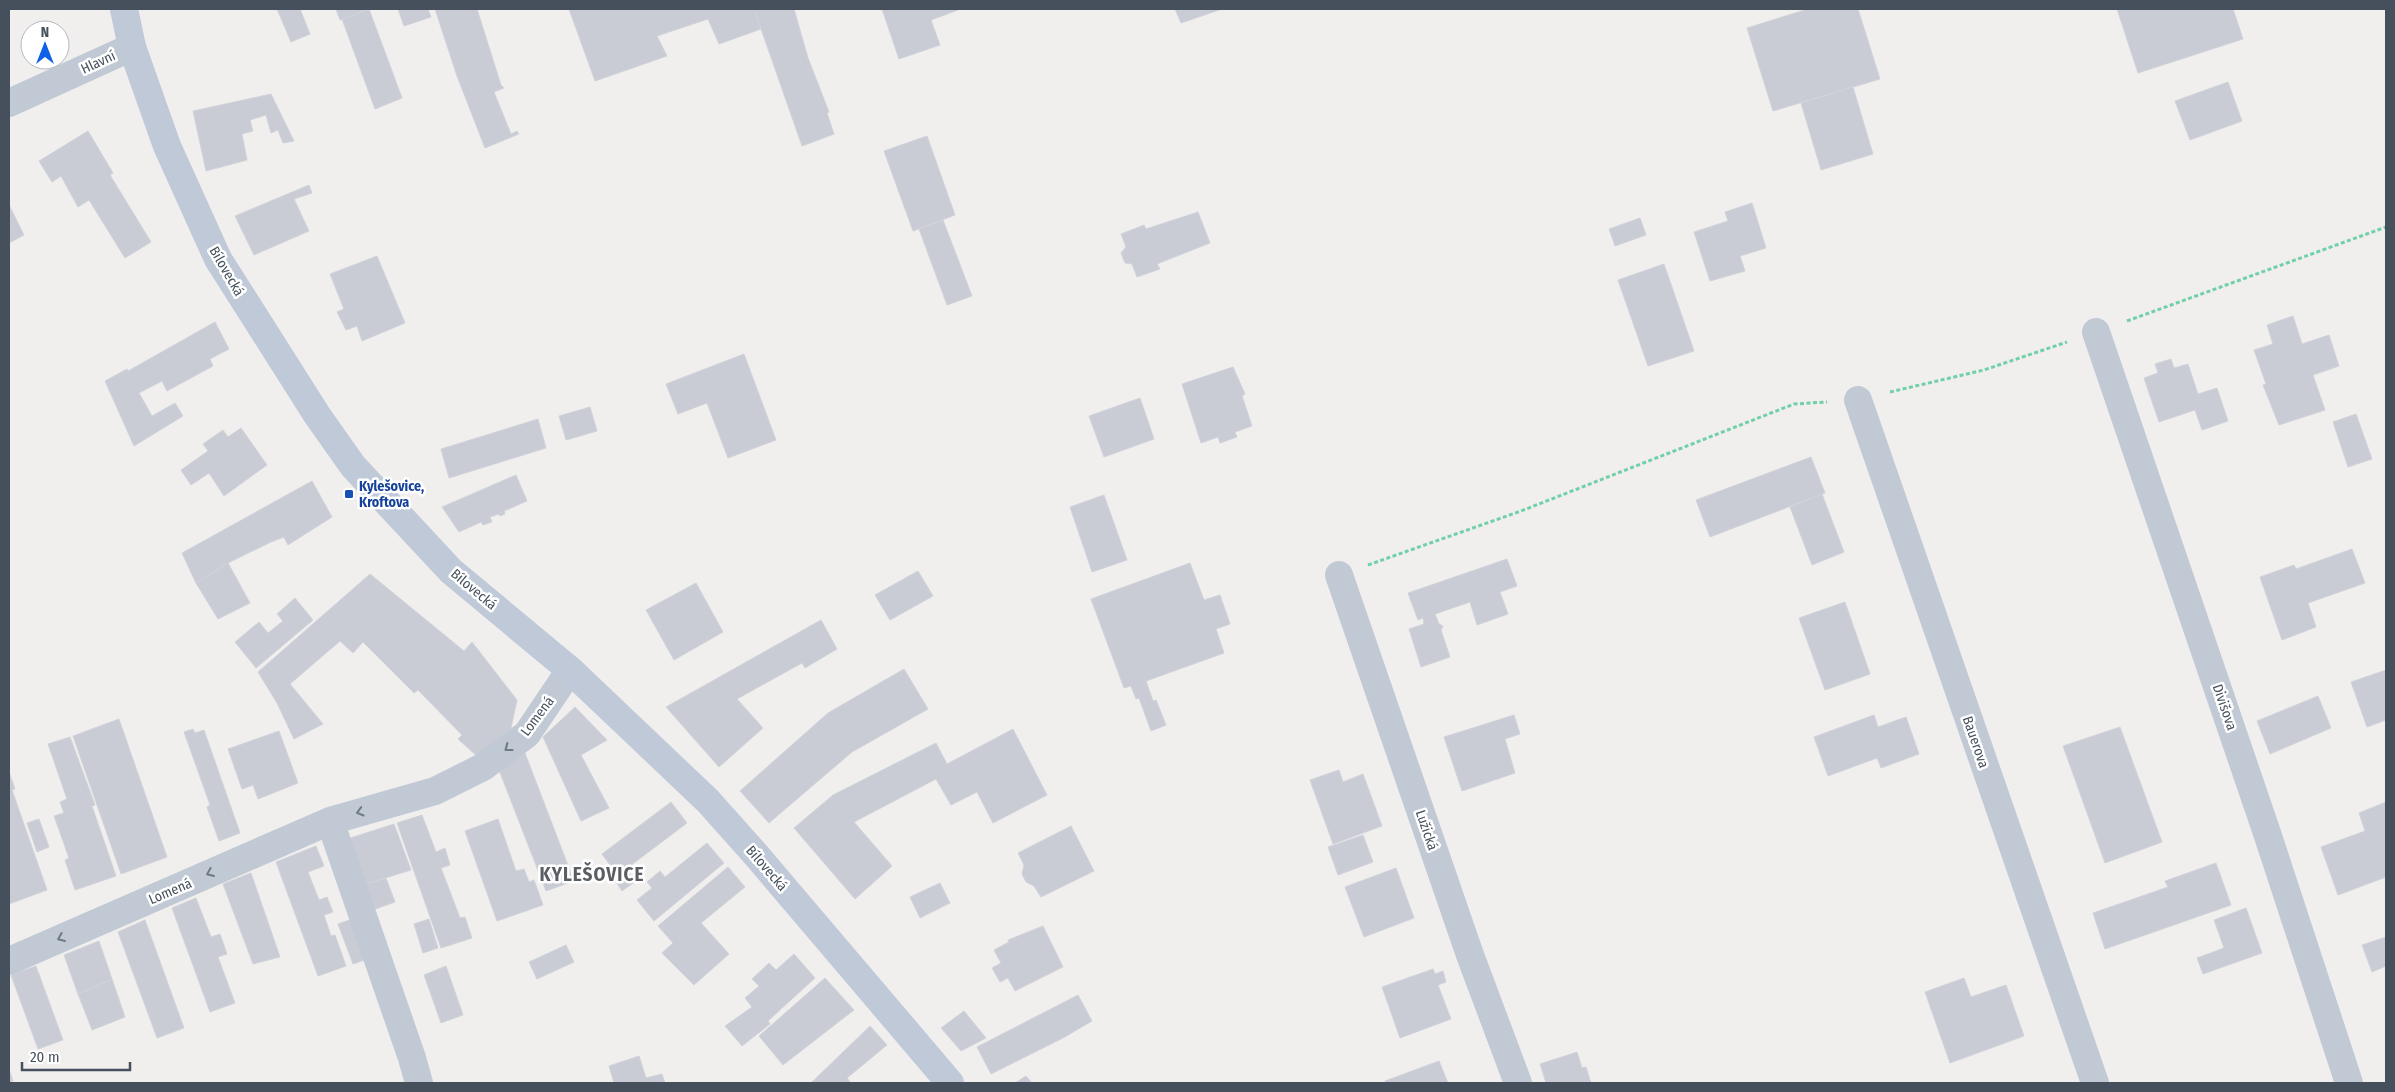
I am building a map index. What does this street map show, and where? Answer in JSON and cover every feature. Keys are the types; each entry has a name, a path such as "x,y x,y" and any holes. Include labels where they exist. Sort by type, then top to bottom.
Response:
{"main road":[{"name":"Bílovecká","path":"124,9 132,47 167,146 218,259 317,415 353,466 452,571 570,670 714,808 950,1083"}],"street":[{"name":"Hlavní","path":"9,103 132,47"},
{"name":"Divišova","path":"2096,332 2268,833 2349,1083"},
{"name":"Bauerova","path":"1858,400 2095,1083"},
{"name":"Lužická","path":"1339,575 1470,955 1518,1083"},
{"name":"Lomená","path":"9,961 330,821 435,791 483,767 527,734 570,670"},
{"path":"330,821 415,1070"}],"building":[{"path":"277,9 300,9 310,34 291,42"},
{"path":"336,9 367,9 368,10 340,20"},
{"path":"369,9 402,98 375,109 342,19"},
{"path":"398,9 428,9 431,17 404,26"},
{"path":"435,9 477,9 501,85 504,88 494,92 511,134 517,131 519,134 485,148 457,76"},
{"path":"569,9 754,9 761,29 719,44 708,19 657,36 667,56 595,81"},
{"path":"754,9 794,9 808,58 829,112 827,113 834,134 802,146"},
{"path":"882,9 958,10 931,20 940,45 899,59"},
{"path":"1175,9 1222,9 1181,23"},
{"path":"1808,9 1858,9 1880,79 1773,111 1747,28"},
{"path":"2117,9 2233,9 2243,39 2138,73"},
{"path":"2228,82 2242,121 2190,140 2175,101"},
{"path":"1853,87 1873,154 1821,170 1801,103"},
{"path":"271,94 294,141 283,143 278,130 271,133 266,115 250,120 253,131 242,134 247,160 206,171 193,111"},
{"path":"88,131 113,173 110,175 151,242 125,258 89,200 78,207 61,176 52,182 39,161"},
{"path":"927,136 955,215 913,231 884,151"},
{"path":"309,185 312,193 294,199 309,231 254,255 235,216"},
{"path":"1752,203 1766,248 1740,256 1745,271 1710,281 1694,232 1728,221 1725,212"},
{"path":"9,205 24,235 9,243"},
{"path":"1198,212 1210,243 1157,264 1160,269 1137,277 1132,264 1125,263 1121,253 1126,247 1121,234 1144,225 1146,229"},
{"path":"1640,218 1646,235 1615,246 1609,229"},
{"path":"943,220 972,296 947,305 919,229"},
{"path":"377,256 405,323 362,341 357,326 346,330 337,312 344,309 330,274"},
{"path":"1664,264 1694,351 1648,366 1618,280"},
{"path":"2293,316 2302,344 2329,335 2339,366 2313,375 2325,410 2279,425 2263,385 2266,384 2254,350 2273,344 2267,325"},
{"path":"215,322 229,349 210,359 213,366 167,391 162,381 139,393 152,416 175,403 183,416 134,446 105,381 127,369 128,371"},
{"path":"744,354 776,440 728,458 707,403 678,414 666,384"},
{"path":"2171,359 2174,368 2188,364 2198,394 2217,388 2228,421 2202,430 2195,410 2159,422 2144,378 2158,373 2155,364"},
{"path":"1233,367 1245,394 1242,396 1252,426 1235,432 1237,437 1220,443 1218,437 1201,443 1182,384"},
{"path":"1140,398 1154,439 1104,457 1089,416"},
{"path":"590,407 597,431 566,440 559,416"},
{"path":"2356,414 2372,459 2348,467 2333,422"},
{"path":"538,419 546,448 449,478 441,449"},
{"path":"241,428 267,465 224,496 209,473 191,485 181,470 208,451 203,444 223,430 228,437"},
{"path":"1811,457 1825,493 1710,537 1696,500"},
{"path":"516,475 527,501 504,511 505,514 490,517 492,522 483,525 481,522 459,532 442,507"},
{"path":"312,481 332,517 288,545 284,537 271,542 228,563 196,583 182,553"},
{"path":"1822,494 1844,552 1812,565 1790,507"},
{"path":"1104,495 1127,560 1092,572 1070,507"},
{"path":"2352,549 2365,583 2308,603 2316,627 2282,640 2260,577 2294,565 2296,569"},
{"path":"1507,559 1517,586 1500,592 1508,614 1477,625 1470,602 1435,614 1439,624 1443,626 1441,630 1450,657 1421,667 1409,629 1424,624 1423,618 1418,620 1408,593"},
{"path":"228,563 250,603 218,619 196,583"},
{"path":"1190,563 1204,600 1220,595 1230,624 1216,629 1224,653 1146,681 1153,701 1156,700 1166,725 1151,731 1139,698 1136,699 1131,686 1124,688 1091,599"},
{"path":"918,571 933,596 890,620 875,595"},
{"path":"370,574 464,651 472,642 517,700 511,728 479,758 458,739 462,735 418,690 414,693 363,642 353,653 340,641 290,684 323,724 294,739 277,703 258,672"},
{"path":"696,583 723,632 674,660 646,610"},
{"path":"295,598 313,620 256,668 235,642 259,622 268,633 283,621 277,614"},
{"path":"1845,602 1870,674 1825,690 1799,618"},
{"path":"821,620 837,649 805,668 802,663 737,699 763,728 719,767 666,707"},
{"path":"904,669 928,709 852,752 769,823 740,791 828,713"},
{"path":"2386,670 2386,720 2367,727 2351,682"},
{"path":"2318,696 2331,728 2270,754 2257,721"},
{"path":"575,707 607,740 581,755 609,808 581,821 543,737"},
{"path":"1514,715 1520,734 1505,739 1515,773 1462,791 1444,737"},
{"path":"1874,715 1878,727 1906,717 1919,754 1881,768 1877,758 1828,776 1814,737"},
{"path":"119,719 167,857 121,874 73,736"},
{"path":"2120,727 2162,842 2105,863 2063,746"},
{"path":"193,729 195,733 204,730 240,833 219,841 207,807 210,805 184,732"},
{"path":"1013,729 1047,795 993,823 977,792 951,805 936,779 854,822 892,866 855,899 794,828 833,795 936,743 947,764"},
{"path":"279,731 298,783 258,799 253,785 242,789 228,749"},
{"path":"70,737 95,805 92,806 116,876 75,890 65,860 69,858 54,816 64,813 60,802 67,799 48,744"},
{"path":"525,753 574,881 546,891 499,770"},
{"path":"1339,770 1343,782 1363,774 1382,826 1333,844 1310,780"},
{"path":"9,772 15,789 12,790 47,890 9,904"},
{"path":"671,802 687,823 626,869 636,881 622,891 607,868 610,865 602,854"},
{"path":"2386,802 2386,877 2338,895 2321,847 2365,831 2359,813"},
{"path":"422,815 436,852 445,848 450,865 441,868 460,918 465,917 472,938 441,948 397,823"},
{"path":"39,819 49,847 37,852 27,823"},
{"path":"498,819 516,871 524,869 529,882 534,880 543,905 497,921 465,831"},
{"path":"394,824 411,870 359,886 344,840"},
{"path":"1071,826 1094,871 1041,897 1034,886 1026,882 1022,874 1024,865 1018,853"},
{"path":"1363,835 1373,862 1338,875 1328,847"},
{"path":"707,843 724,863 654,921 637,900 652,888 647,882 660,871 665,877"},
{"path":"316,846 324,866 308,872 319,900 327,897 333,912 324,915 331,936 335,935 346,966 318,976 276,862"},
{"path":"2216,863 2231,905 2105,949 2093,913 2168,887 2165,881"},
{"path":"728,867 745,887 701,923 729,954 694,985 662,953 673,943 658,926"},
{"path":"1396,868 1414,918 1364,937 1345,887"},
{"path":"251,873 280,957 253,964 223,884"},
{"path":"386,878 395,902 367,912 359,886"},
{"path":"940,883 950,903 920,918 910,897"},
{"path":"196,898 211,937 220,934 227,954 218,957 235,1003 210,1012 172,908"},
{"path":"2246,908 2262,953 2203,974 2197,958 2224,948 2214,920"},
{"path":"355,918 370,958 353,964 338,924"},
{"path":"429,919 438,948 423,953 414,924"},
{"path":"145,920 184,1028 157,1038 118,932"},
{"path":"1043,926 1063,967 1015,991 1008,978 1000,982 992,968 1001,963 994,950 1009,942 1008,940"},
{"path":"2386,937 2386,966 2372,972 2362,945"},
{"path":"99,941 112,979 78,994 64,955"},
{"path":"566,945 574,962 537,979 529,962"},
{"path":"794,954 815,978 768,1021 770,1024 742,1046 725,1026 752,1007 745,998 759,986 752,979 769,963 776,970"},
{"path":"36,966 63,1040 38,1049 11,975"},
{"path":"446,966 463,1015 441,1023 424,975"},
{"path":"1433,969 1435,974 1443,971 1446,982 1438,985 1451,1019 1400,1038 1382,987"},
{"path":"825,978 854,1010 783,1065 759,1036"},
{"path":"1964,978 1971,997 2006,985 2024,1036 1950,1063 1925,992"},
{"path":"112,979 125,1017 92,1030 78,994"},
{"path":"1078,995 1092,1021 1063,1038 991,1074 977,1047"},
{"path":"964,1011 986,1038 961,1051 941,1028"},
{"path":"870,1026 887,1045 847,1078 851,1083 811,1083"},
{"path":"1577,1052 1582,1068 1586,1067 1591,1083 1546,1083 1540,1064"},
{"path":"639,1056 646,1078 662,1074 665,1083 614,1083 609,1066"},
{"path":"1439,1061 1448,1083 1386,1083 1385,1081"},
{"path":"9,1069 13,1081 9,1083"},
{"path":"1026,1076 1032,1083 1015,1083"}],"place":[{"name":"Kylešovice, Kroftova","path":"349,494"}],"district":[{"name":"KYLEŠOVICE","path":"592,874"}]}
